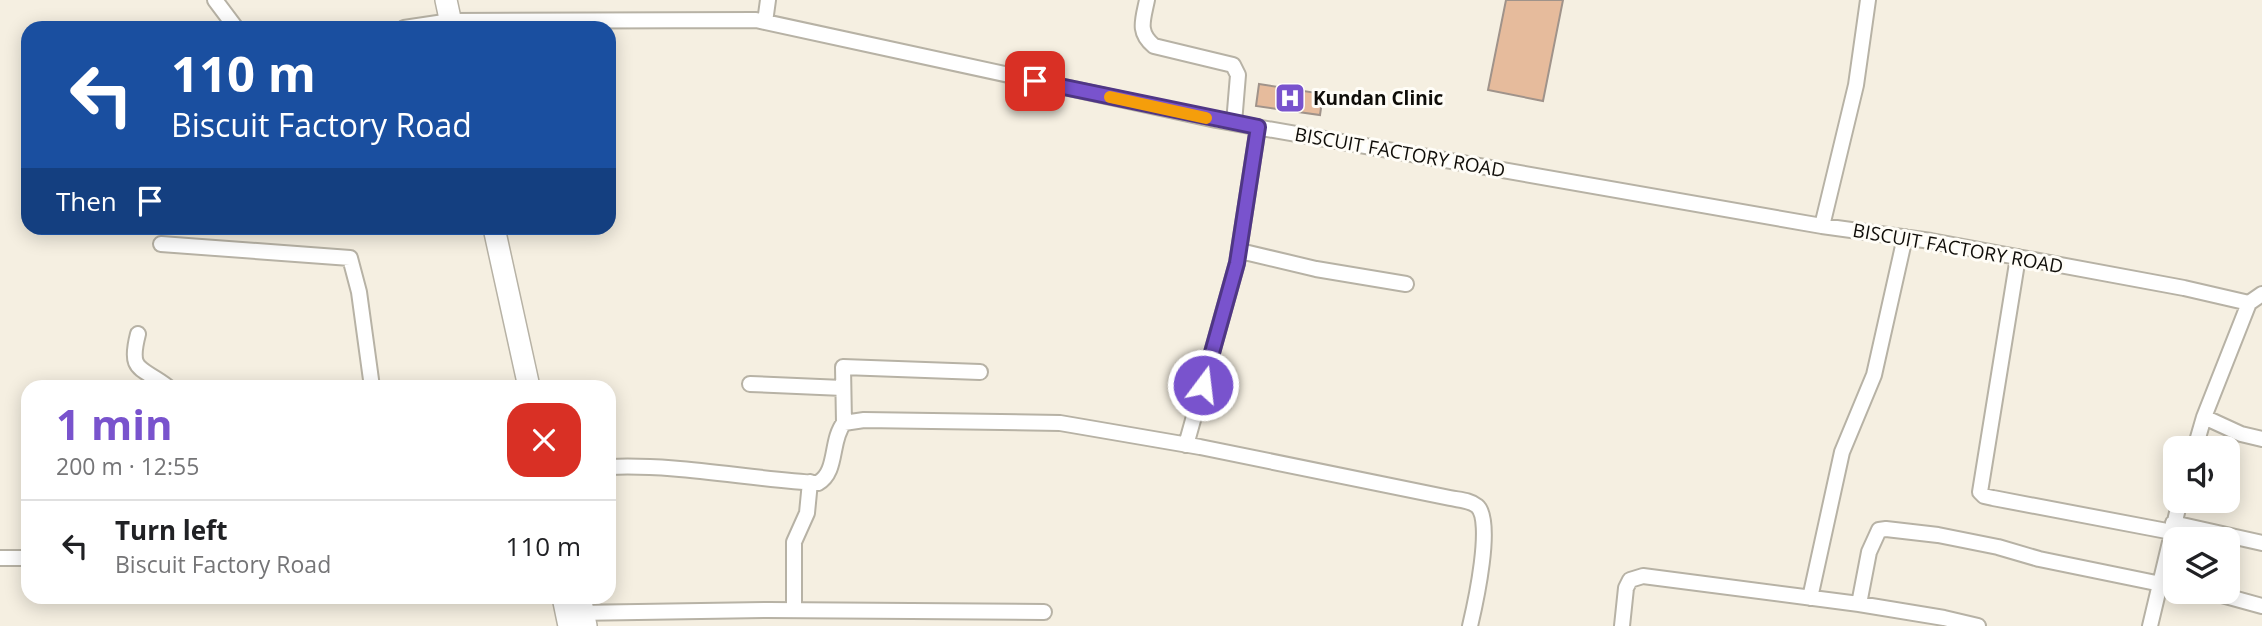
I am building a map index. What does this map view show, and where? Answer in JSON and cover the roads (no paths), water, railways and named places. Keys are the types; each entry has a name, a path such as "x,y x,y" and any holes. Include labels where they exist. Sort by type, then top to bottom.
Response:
{"main road":[{"path":"446,0 451,21"},
{"path":"496,235 527,380"}],"street":[{"path":"215,0 231,21"},
{"path":"765,22 768,0"},
{"path":"1147,0 1142,26 1145,38 1154,46 1233,65 1238,75 1234,123"},
{"path":"1822,226 1856,85 1868,0"},
{"name":"BISCUIT FACTORY ROAD","path":"616,22 734,19 765,22 1234,123 1822,226 1905,237 2018,257 2249,303"},
{"path":"1186,445 1240,251 1258,127"},
{"path":"1810,598 1842,452 1874,375 1905,237"},
{"path":"161,244 350,258 359,292 371,380"},
{"path":"1240,251 1316,269 1406,284"},
{"path":"2018,257 1980,492 1993,498 2173,527 2177,513"},
{"path":"2198,436 2249,303 2262,294"},
{"path":"138,334 133,358 137,366 158,380"},
{"path":"616,467 694,469 817,483 827,476 837,436 844,423 843,367 980,372"},
{"path":"750,384 843,388"},
{"path":"2204,417 2241,434 2262,439"},
{"path":"844,423 864,420 1045,422 1186,445 1468,502 1478,507 1483,517 1484,536 1470,626"},
{"path":"794,610 794,542 807,513 810,482"},
{"path":"1859,604 1872,543 1879,530 1886,529 1938,535 1998,547 2039,559 2163,580"},
{"path":"2240,539 2262,543"},
{"path":"0,558 21,558"},
{"path":"1622,626 1626,588 1630,580 1643,576 1859,604 1931,615 1978,626"},
{"path":"2150,626 2163,589"},
{"path":"2240,600 2262,606"},
{"path":"574,612 1044,612"}],"place":[{"name":"Kundan Clinic","path":"1290,98"}]}
